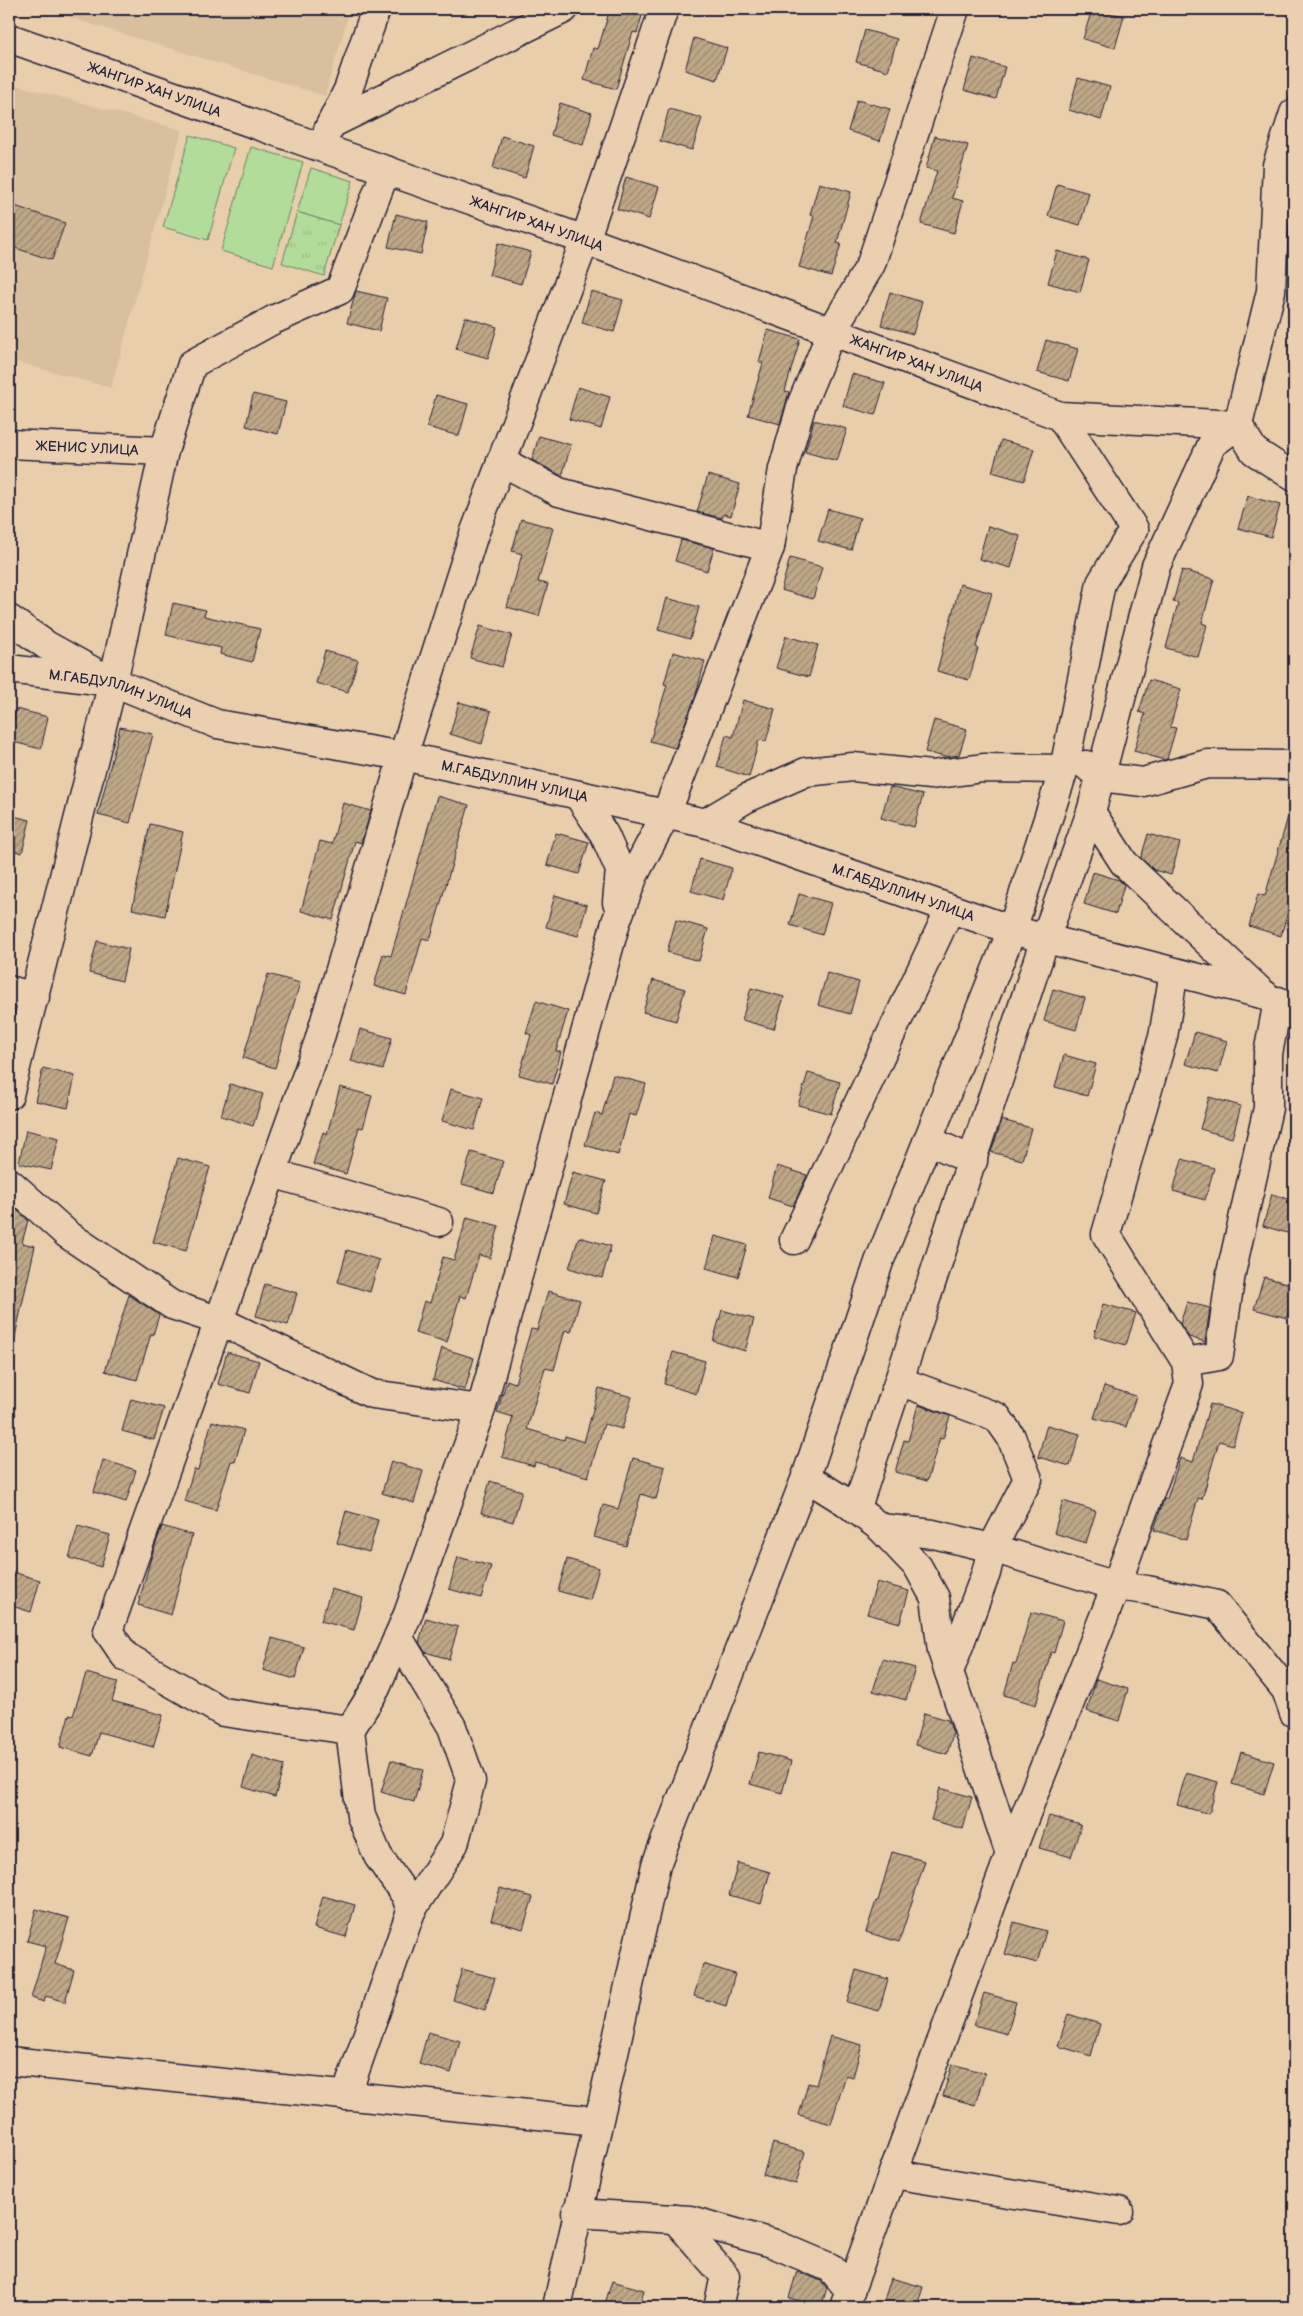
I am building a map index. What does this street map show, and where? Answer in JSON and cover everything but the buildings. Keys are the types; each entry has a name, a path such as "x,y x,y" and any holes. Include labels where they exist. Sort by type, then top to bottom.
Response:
{"street":[{"path":"325,136 348,90 376,9"},
{"path":"325,136 564,9"},
{"path":"350,1730 224,1712 125,1656 108,1631 319,1041 403,756 474,534 585,240 664,9"},
{"path":"411,1910 406,1896 378,1856 361,1816 350,1730 376,1688 398,1637 481,1409 616,922 634,876 666,814 770,547 783,470 802,403 832,331 871,264 955,9"},
{"name":"ЖАНГИР ХАН УЛИЦА","path":"9,38 325,136 386,170 585,240 1060,416 1238,426"},
{"path":"856,1510 1045,939 1091,812 1156,566 1212,444 1238,426 1271,291 1277,165 1294,113"},
{"path":"9,1095 113,682 164,451 192,364 273,320 340,290 386,170"},
{"path":"1060,416 1156,566"},
{"path":"1238,426 1254,451 1294,477"},
{"name":"ЖЕНИС УЛИЦА","path":"9,444 164,451"},
{"path":"501,461 559,492 770,547"},
{"path":"557,2307 576,2213 656,1865 806,1476 879,1262 1012,930 1065,759 1101,583 1134,529"},
{"path":"9,619 46,645 113,682"},
{"name":"М.ГАБДУЛЛИН УЛИЦА","path":"9,669 113,682 217,724 403,756 705,823 1012,930 1174,972 1279,1002"},
{"path":"705,823 747,798 806,772 853,767 931,774 1065,759 1100,777 1142,782 1207,764 1294,765"},
{"path":"578,795 604,834 620,870 616,922"},
{"path":"1091,812 1124,863 1279,1002 1268,1054 1268,1108 1231,1273 1219,1356 1186,1362"},
{"path":"794,1240 950,908"},
{"path":"847,2299 1010,1854 1116,1586 1189,1384 1186,1362 1106,1234 1163,1037 1174,972"},
{"path":"9,990 35,997"},
{"path":"928,1140 973,1161"},
{"path":"272,1173 439,1222"},
{"path":"9,1182 67,1234 172,1305 220,1320 372,1394 481,1409"},
{"path":"899,1382 997,1417 1011,1437 1028,1478 992,1548 986,1573 949,1672"},
{"path":"806,1476 880,1528 918,1567 935,1598 942,1651 1010,1854"},
{"path":"880,1528 933,1534 992,1548 1116,1586 1147,1590 1217,1605 1286,1690 1294,1713"},
{"path":"346,2096 411,1910 454,1844 472,1781 452,1727 398,1637"},
{"path":"9,2061 597,2121"},
{"path":"893,2174 1119,2211"},
{"path":"576,2213 690,2220 780,2247 831,2268 847,2299"},
{"path":"675,2219 725,2276 718,2307"}],"shaded area":[{"path":"42,9 350,9 325,96"},
{"path":"9,83 182,130 111,388 9,360"}],"green space":[{"path":"190,135 234,148 208,240 163,227"},
{"path":"251,147 303,162 273,266 221,251"},
{"path":"311,168 353,181 339,225 297,212"},
{"path":"297,212 339,225 324,276 282,263"}]}
